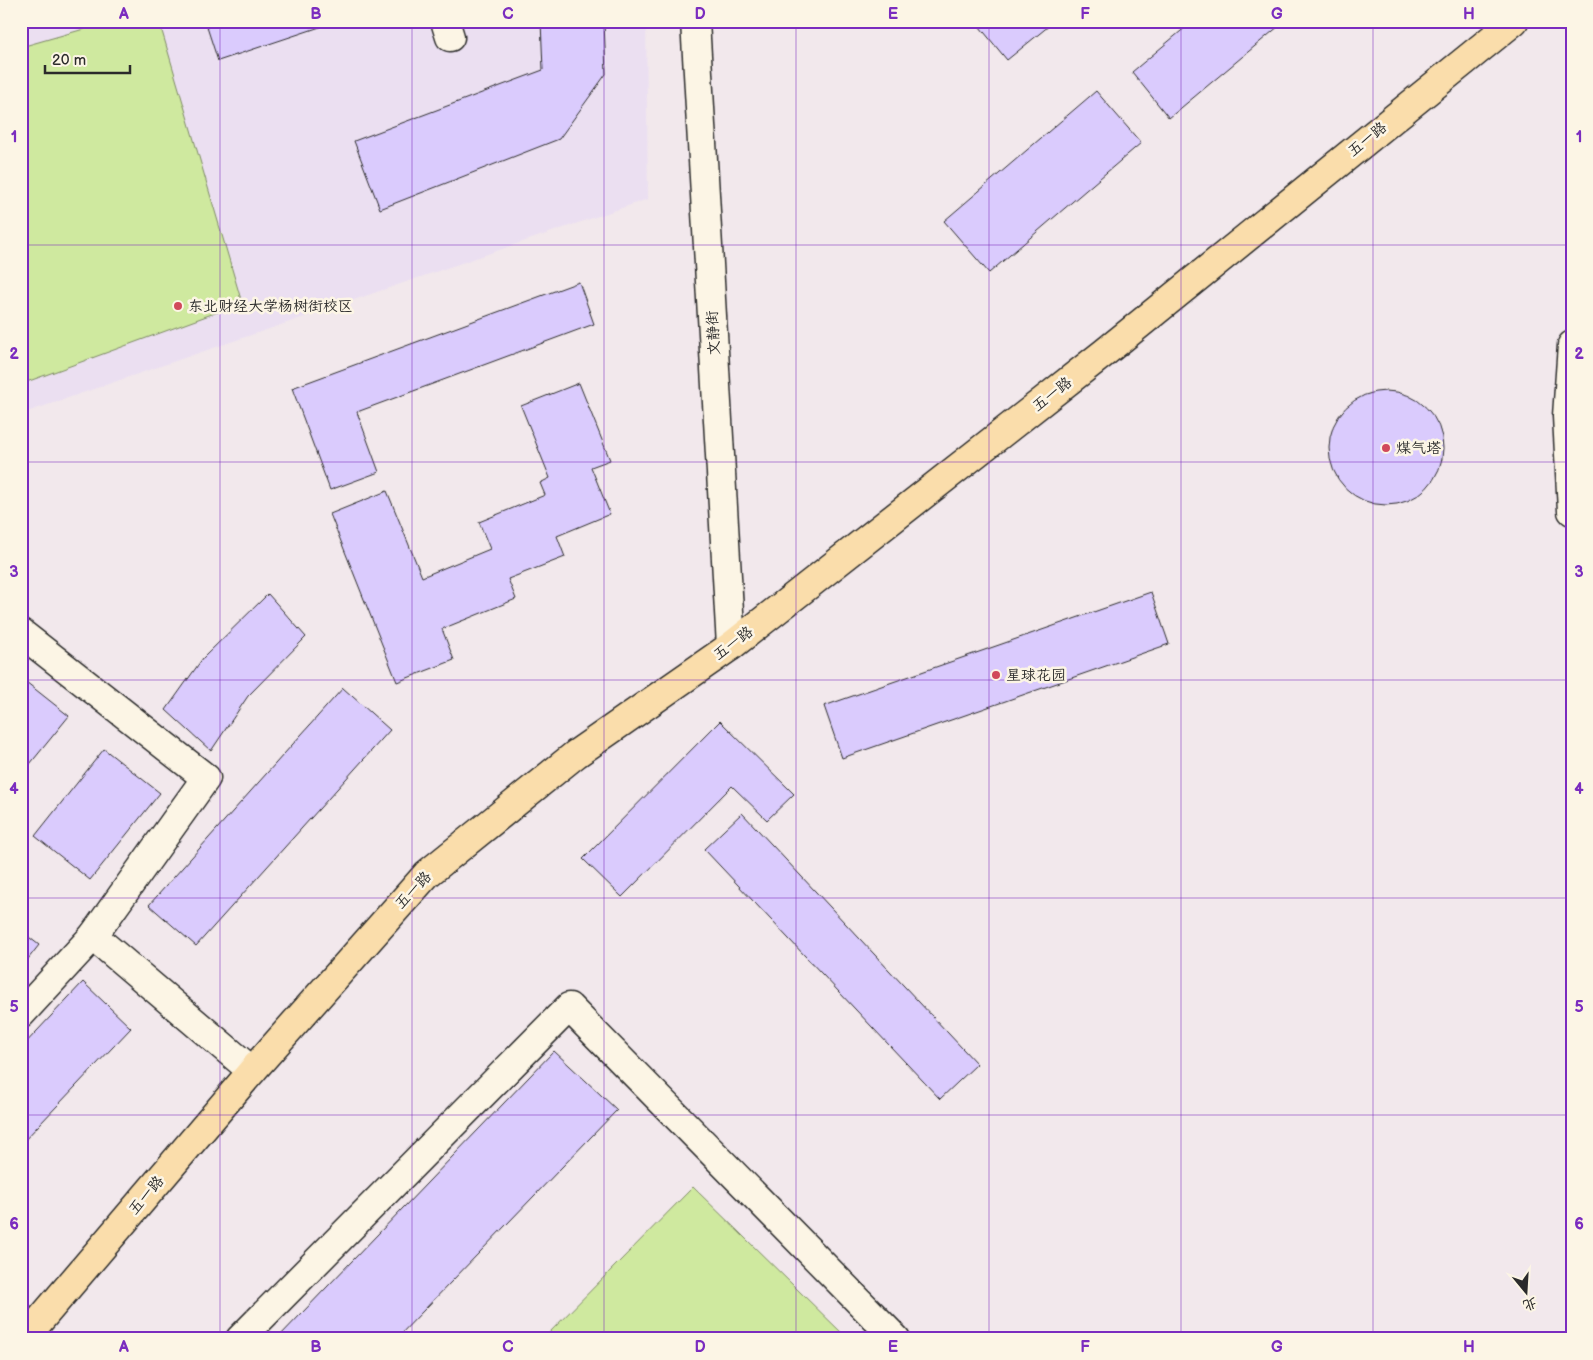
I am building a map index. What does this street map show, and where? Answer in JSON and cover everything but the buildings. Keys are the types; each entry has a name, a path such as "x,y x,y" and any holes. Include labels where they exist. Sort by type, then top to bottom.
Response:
{"main road":[{"name":"五一路","path":"24,1339 252,1071 426,874 576,754 731,646 1104,353 1514,21"}],"street":[{"name":"文静街","path":"695,21 731,646"},
{"path":"1572,345 1567,416 1572,511"},
{"path":"21,633 206,778 93,936 21,1014"},
{"path":"93,936 252,1071"},
{"path":"240,1339 569,1007 896,1339"}],"shaded area":[{"name":"东北财经大学杨树街校区","path":"21,21 646,21 648,199 21,414"}],"green space":[{"path":"112,21 159,21 242,303 21,384 21,47"},
{"path":"693,1187 848,1339 543,1339"}],"place":[{"name":"东北财经大学杨树街校区","path":"178,306"},
{"name":"煤气塔","path":"1386,448"},
{"name":"星球花园","path":"996,675"}]}
